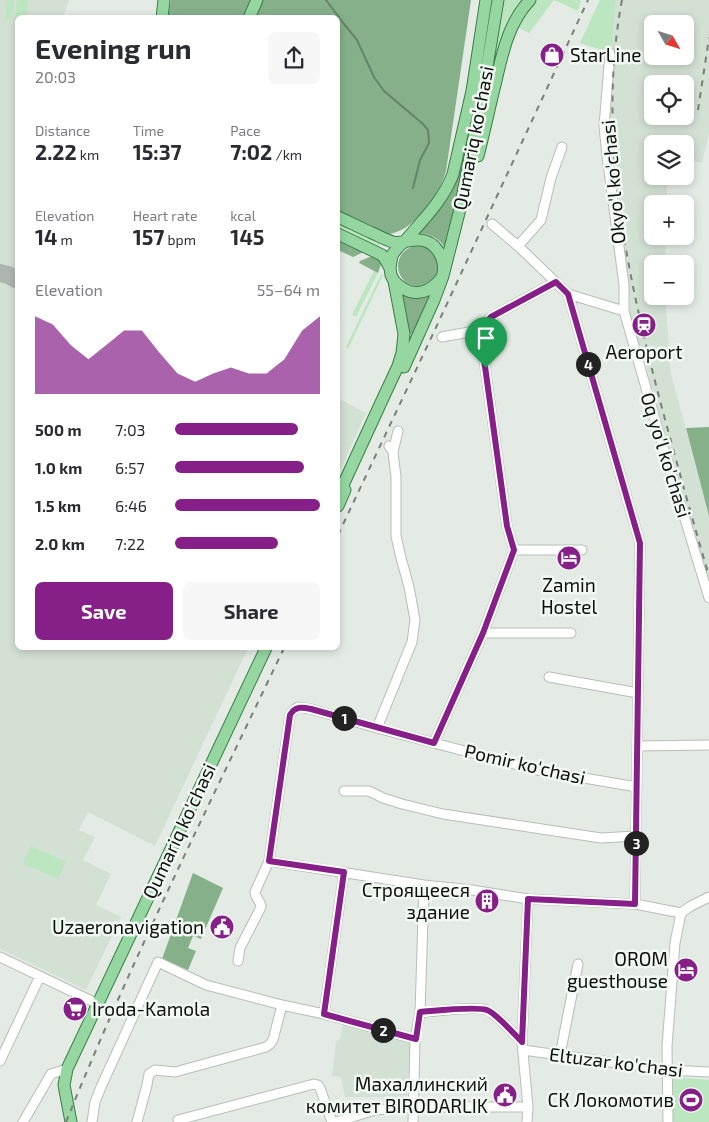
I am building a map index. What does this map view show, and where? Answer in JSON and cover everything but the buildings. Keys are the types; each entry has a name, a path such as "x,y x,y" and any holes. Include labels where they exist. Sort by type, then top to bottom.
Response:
{"main road":[{"path":"162,15 164,0"},
{"path":"250,15 258,0"},
{"name":"Qumariq ko'chasi","path":"390,268 392,255 441,197 453,174 472,90 486,0"},
{"name":"Qumariq ko'chasi","path":"340,502 434,300 443,276 459,212 482,96 498,0"},
{"path":"459,212 478,155 508,37 518,15 530,0"},
{"path":"340,218 384,239 394,242 422,240 436,248 442,260 443,276 434,286 426,291 412,292 405,290 394,281"},
{"path":"340,235 386,258 394,281 404,334 402,353 398,366 340,492"},
{"name":"Qumariq ko'chasi","path":"100,1005 265,650"},
{"name":"Qumariq ko'chasi","path":"70,1068 271,650"},
{"path":"70,1068 64,1079 64,1089 71,1122"},
{"path":"70,1068 78,1122"}],"street":[{"name":"Okyo'l ko'chasi","path":"610,53 604,126 624,285 624,311"},
{"path":"518,246 541,220 551,178 562,147"},
{"path":"492,224 568,294 624,311"},
{"path":"442,337 480,330 491,317 556,282"},
{"path":"568,294 640,543 635,904"},
{"name":"Oq yo'l ko'chasi","path":"624,311 660,438 709,598"},
{"path":"434,743 483,633 514,550 507,526 480,330"},
{"path":"377,728 412,642 414,620 396,536 396,477 391,449 398,431"},
{"path":"514,550 582,550"},
{"path":"483,633 571,633"},
{"path":"549,677 638,693"},
{"name":"Pomir ko'chasi","path":"269,861 290,715 298,708 311,709 536,770 637,787"},
{"path":"637,746 709,745"},
{"path":"344,791 369,791 402,804 461,817 601,838 636,836"},
{"path":"238,962 240,948 261,907 255,892 269,861 528,899 635,904 681,913 709,897"},
{"path":"324,1014 344,872"},
{"path":"413,1122 416,1039 420,1012 424,885"},
{"path":"527,1122 528,1107 522,1046 528,899"},
{"path":"668,1122 667,1046 675,942 681,913"},
{"path":"0,957 100,1005"},
{"path":"92,1122 95,1102 101,1087 158,962 206,985 416,1039"},
{"path":"560,1055 578,964"},
{"path":"0,1061 40,976"},
{"path":"137,1122 148,1085 149,1074 155,1070 175,1072 266,1047 273,1040 282,1005"},
{"path":"420,1012 476,1008 486,1010 494,1014 522,1046"},
{"name":"Eltuzar ko'chasi","path":"522,1046 560,1055 668,1070 709,1072"},
{"path":"23,1122 51,1074 70,1068"},
{"path":"178,1120 314,1084 320,1088 334,1122 375,1110 413,1107 528,1107"}],"shaded area":[{"path":"0,0 69,0 64,15 15,15 15,650 247,650 155,846 88,812 79,830 95,837 83,860 111,874 96,905 121,917 86,990 0,949"},
{"path":"616,0 709,0 709,133 702,163 694,161 694,135 644,135 644,185 667,185 667,195 644,195 644,245 666,245 665,255 644,255 644,305 666,305 671,374 709,516 709,587 670,458 645,360 637,354 630,322 630,299 615,200 609,128 611,53"},
{"path":"340,399 366,413 340,471"},
{"path":"345,1018 410,1037 407,1097 345,1097 341,1077 332,1076 336,1041 340,1039"}],"green space":[{"path":"7,0 14,0 12,19 5,19"},
{"path":"17,0 28,0 26,15 15,15"},
{"path":"171,0 251,0 244,15 168,15"},
{"path":"261,0 471,0 446,171 438,191 431,202 404,229 394,233 383,234 340,212 340,15 254,15"},
{"path":"490,0 494,0 473,124 445,248 440,241 433,237 417,234 442,205"},
{"path":"501,0 554,0 529,33 508,22 499,45 491,76 489,76"},
{"path":"554,0 581,0 578,11"},
{"path":"600,0 616,0 611,53 580,43"},
{"path":"340,224 381,244 378,249 340,231"},
{"path":"340,239 366,251 353,257 340,251"},
{"path":"422,246 429,249 435,255 438,266 437,274 429,283 422,286 414,286 407,283 399,274 398,262 401,255 410,247"},
{"path":"372,256 378,259 381,264 378,273 359,263"},
{"path":"374,271 378,273 356,317 352,315"},
{"path":"381,274 383,275 348,349 346,347"},
{"path":"400,292 421,297 429,296 414,332 411,334 409,333"},
{"path":"709,427 709,516 686,428"},
{"path":"31,846 66,862 58,879 23,863"},
{"path":"193,873 223,888 201,939 193,936 188,948 196,951 188,970 162,959"},
{"name":"СК Локомотив","path":"673,1077 709,1080 709,1122 673,1122"}],"waterway":[{"path":"326,0 337,15"},
{"path":"340,19 357,40 374,77 384,91 428,130 429,143 420,160 413,188"}],"taxiway":[{"path":"0,273 15,278"}],"railway":[{"path":"340,531 588,0"},
{"path":"622,0 615,52 613,103 614,155 620,208 638,311 650,362 709,576"},
{"path":"698,110 709,38"},
{"path":"66,1122 144,943 283,650"}],"place":[{"name":"StarLine","path":"552,55"},
{"name":"Aeroport","path":"644,325"},
{"name":"Zamin Hostel","path":"569,558"},
{"name":"Строящееся здание","path":"487,901"},
{"name":"Uzaeronavigation","path":"222,927"},
{"name":"OROM guesthouse","path":"686,970"},
{"name":"Iroda-Kamola","path":"75,1009"},
{"name":"Махаллинский комитет BIRODARLIK","path":"505,1095"},
{"name":"СК Локомотив","path":"691,1100"}],"route":[{"path":"556,282 568,294 640,543 635,904 528,899 522,1042 494,1014 476,1008 420,1012 416,1039 324,1014 344,872 269,861 290,715 292,712 304,707 434,743 483,633 514,550 507,526 486,368 480,330 491,317 556,282"}]}
